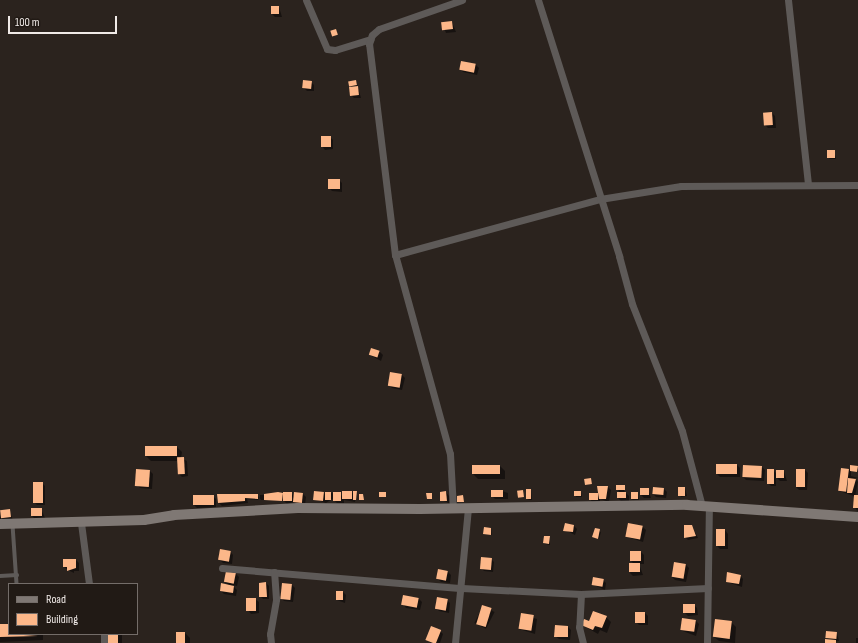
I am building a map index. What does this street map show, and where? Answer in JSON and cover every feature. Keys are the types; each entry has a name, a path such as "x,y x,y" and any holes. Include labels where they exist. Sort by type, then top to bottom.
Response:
{"main road":[{"path":"0,524 81,523 298,508 453,509 706,506 858,517"}],"street":[{"path":"306,0 328,49 335,50 370,39 380,29 462,0"},
{"path":"538,0 632,304 682,431 706,506 708,588 707,643"},
{"path":"788,0 808,184"},
{"path":"370,39 396,255 450,454 453,509"},
{"path":"396,255 600,199 681,186 808,184 858,185"},
{"path":"455,643 462,588 468,508"},
{"path":"81,523 88,583"},
{"path":"222,568 462,588 581,594 708,588"},
{"path":"271,643 270,634 276,599 274,572"},
{"path":"581,594 579,627 583,643"}],"lane":[{"path":"13,524 17,583"},
{"path":"0,576 17,575"}],"building":[{"path":"271,6 279,6 279,14 271,14"},
{"path":"452,21 453,29 442,30 441,22"},
{"path":"336,29 338,35 332,37 330,31"},
{"path":"461,61 476,64 474,73 459,70"},
{"path":"303,80 312,81 311,89 302,88"},
{"path":"356,80 357,85 349,86 348,82"},
{"path":"358,86 359,95 350,96 349,87"},
{"path":"772,112 773,125 764,126 763,113"},
{"path":"321,136 331,136 331,147 321,147"},
{"path":"827,150 835,150 835,158 827,158"},
{"path":"328,179 340,179 340,189 328,189"},
{"path":"371,348 380,351 377,357 369,355"},
{"path":"390,372 402,374 400,388 388,386"},
{"path":"145,446 177,446 177,456 145,456"},
{"path":"177,457 184,457 185,474 178,474"},
{"path":"716,464 737,464 737,474 716,474"},
{"path":"472,465 500,465 500,474 472,474"},
{"path":"743,465 762,466 761,478 742,477"},
{"path":"850,465 858,466 857,472 850,471"},
{"path":"841,468 849,469 846,492 838,491"},
{"path":"136,469 150,470 149,487 135,486"},
{"path":"767,469 774,469 774,484 767,484"},
{"path":"796,469 805,469 805,487 796,487"},
{"path":"776,470 784,470 784,478 776,478"},
{"path":"591,478 592,484 585,485 584,479"},
{"path":"848,478 856,479 852,493 847,493"},
{"path":"33,482 43,482 43,503 33,503"},
{"path":"616,485 625,485 625,490 616,490"},
{"path":"597,486 608,486 606,499 599,499"},
{"path":"653,487 664,488 663,495 652,494"},
{"path":"678,487 685,487 685,496 678,496"},
{"path":"640,488 649,488 649,495 640,495"},
{"path":"526,489 531,489 531,499 526,499"},
{"path":"491,490 503,490 503,497 491,497"},
{"path":"523,490 524,497 518,498 517,491"},
{"path":"314,491 324,492 323,501 313,500"},
{"path":"342,491 352,491 352,499 342,499"},
{"path":"353,491 357,491 356,500 353,500"},
{"path":"446,491 447,501 440,501 440,492"},
{"path":"574,491 581,491 581,496 574,496"},
{"path":"278,492 283,493 282,501 264,500 264,494"},
{"path":"283,492 292,492 292,501 283,501"},
{"path":"294,492 303,493 302,503 293,502"},
{"path":"325,492 331,492 331,500 325,500"},
{"path":"333,492 341,492 341,501 333,501"},
{"path":"379,492 386,492 386,497 379,497"},
{"path":"617,492 626,492 626,498 617,498"},
{"path":"631,492 638,492 638,499 631,499"},
{"path":"426,493 432,493 432,499 427,499"},
{"path":"589,493 598,493 598,500 589,500"},
{"path":"217,494 258,494 258,499 245,498 245,501 218,503"},
{"path":"359,494 363,494 364,500 359,500"},
{"path":"193,495 214,495 214,505 193,505"},
{"path":"463,495 464,502 457,502 457,496"},
{"path":"854,495 858,495 858,508 853,508"},
{"path":"31,508 42,508 42,516 31,516"},
{"path":"10,509 11,517 1,518 0,510"},
{"path":"565,523 574,525 573,532 563,531"},
{"path":"628,523 643,526 640,540 625,537"},
{"path":"684,525 692,525 696,536 684,538"},
{"path":"484,527 491,528 491,535 483,534"},
{"path":"595,528 600,529 598,539 592,537"},
{"path":"716,529 725,529 725,546 716,546"},
{"path":"544,536 550,536 549,544 543,543"},
{"path":"220,549 231,551 229,562 218,560"},
{"path":"630,551 641,551 641,561 630,561"},
{"path":"481,557 492,558 491,570 480,569"},
{"path":"63,559 76,559 76,568 67,571 67,567 63,567"},
{"path":"674,562 686,564 684,579 672,577"},
{"path":"629,563 640,563 640,572 629,572"},
{"path":"438,569 448,571 446,581 436,579"},
{"path":"226,571 236,573 234,584 224,582"},
{"path":"727,572 741,575 739,584 726,582"},
{"path":"593,577 604,579 602,587 592,585"},
{"path":"266,582 267,597 259,597 259,583"},
{"path":"221,583 234,586 233,593 220,591"},
{"path":"282,583 292,584 290,600 280,599"},
{"path":"336,591 343,591 343,600 336,600"},
{"path":"403,595 419,598 417,608 401,605"},
{"path":"437,597 448,599 446,611 435,609"},
{"path":"246,598 256,598 256,611 246,611"},
{"path":"683,604 695,604 695,613 683,613"},
{"path":"482,605 492,608 486,627 476,624"},
{"path":"593,611 607,616 602,628 595,626 593,630 581,625 584,619 589,621"},
{"path":"635,612 645,612 645,623 635,623"},
{"path":"521,613 534,615 531,631 518,629"},
{"path":"682,618 696,620 694,632 680,630"},
{"path":"715,619 732,621 730,639 713,637"},
{"path":"0,624 8,624 8,635 38,636 0,637"},
{"path":"555,625 568,626 568,637 554,637"},
{"path":"431,626 441,630 436,643 425,640"},
{"path":"826,631 837,632 836,639 825,638"},
{"path":"176,632 185,632 185,643 176,643"},
{"path":"108,635 118,635 118,643 108,643"},
{"path":"825,639 836,640 836,643 825,643"}]}
